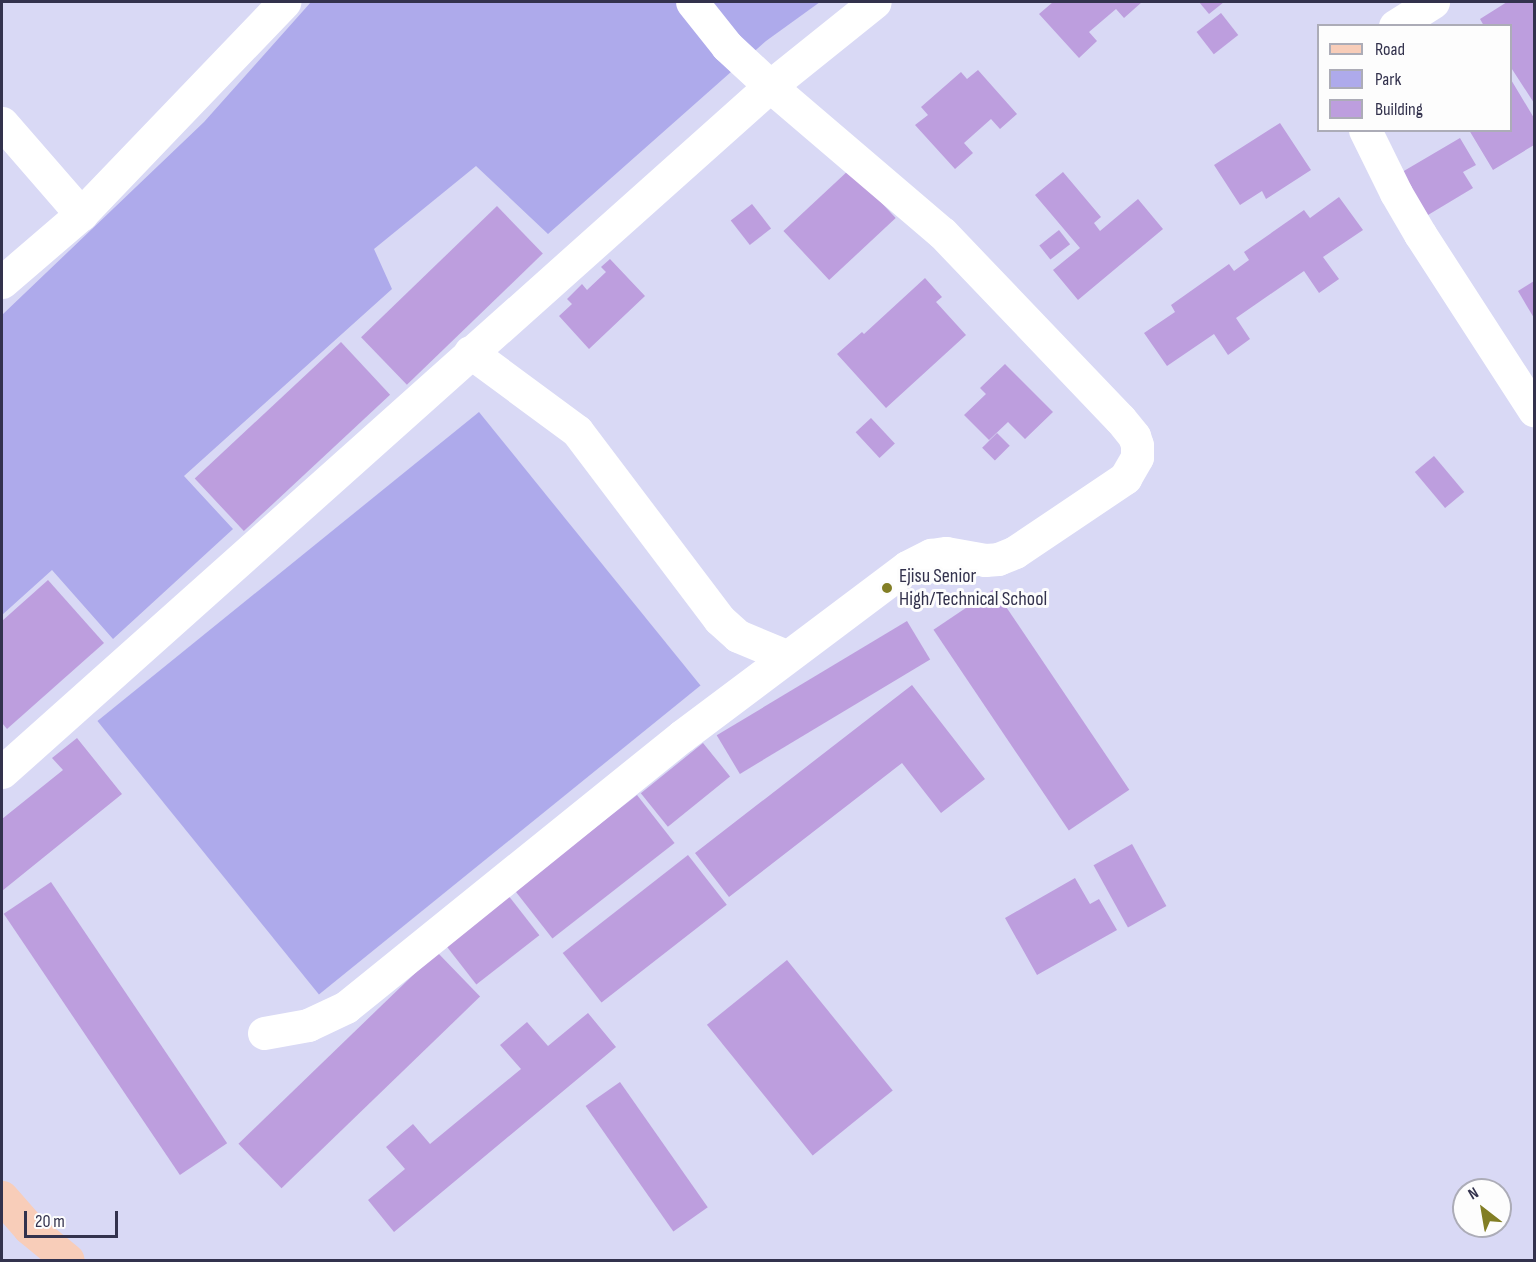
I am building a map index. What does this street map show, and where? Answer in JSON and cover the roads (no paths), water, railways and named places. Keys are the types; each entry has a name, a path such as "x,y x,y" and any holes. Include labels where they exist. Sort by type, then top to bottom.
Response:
{"main road":[{"path":"2,1197 29,1228 68,1260"}],"street":[{"path":"2,282 81,214 284,2"},
{"path":"264,1033 308,1025 346,1008 682,736 907,567 931,555 946,554 985,560 998,559 1016,552 1125,478 1137,457 1137,445 1120,419 942,233 770,86 727,46 692,2"},
{"path":"2,772 304,505 470,352 770,86 875,2"},
{"path":"1398,24 1433,2"},
{"path":"2,123 81,214"},
{"path":"1366,132 1396,193 1420,234 1534,410"},
{"path":"470,352 577,431 719,619 738,636 786,656"}],"place":[{"name":"Ejisu Senior High/Technical School","path":"887,588"}]}
